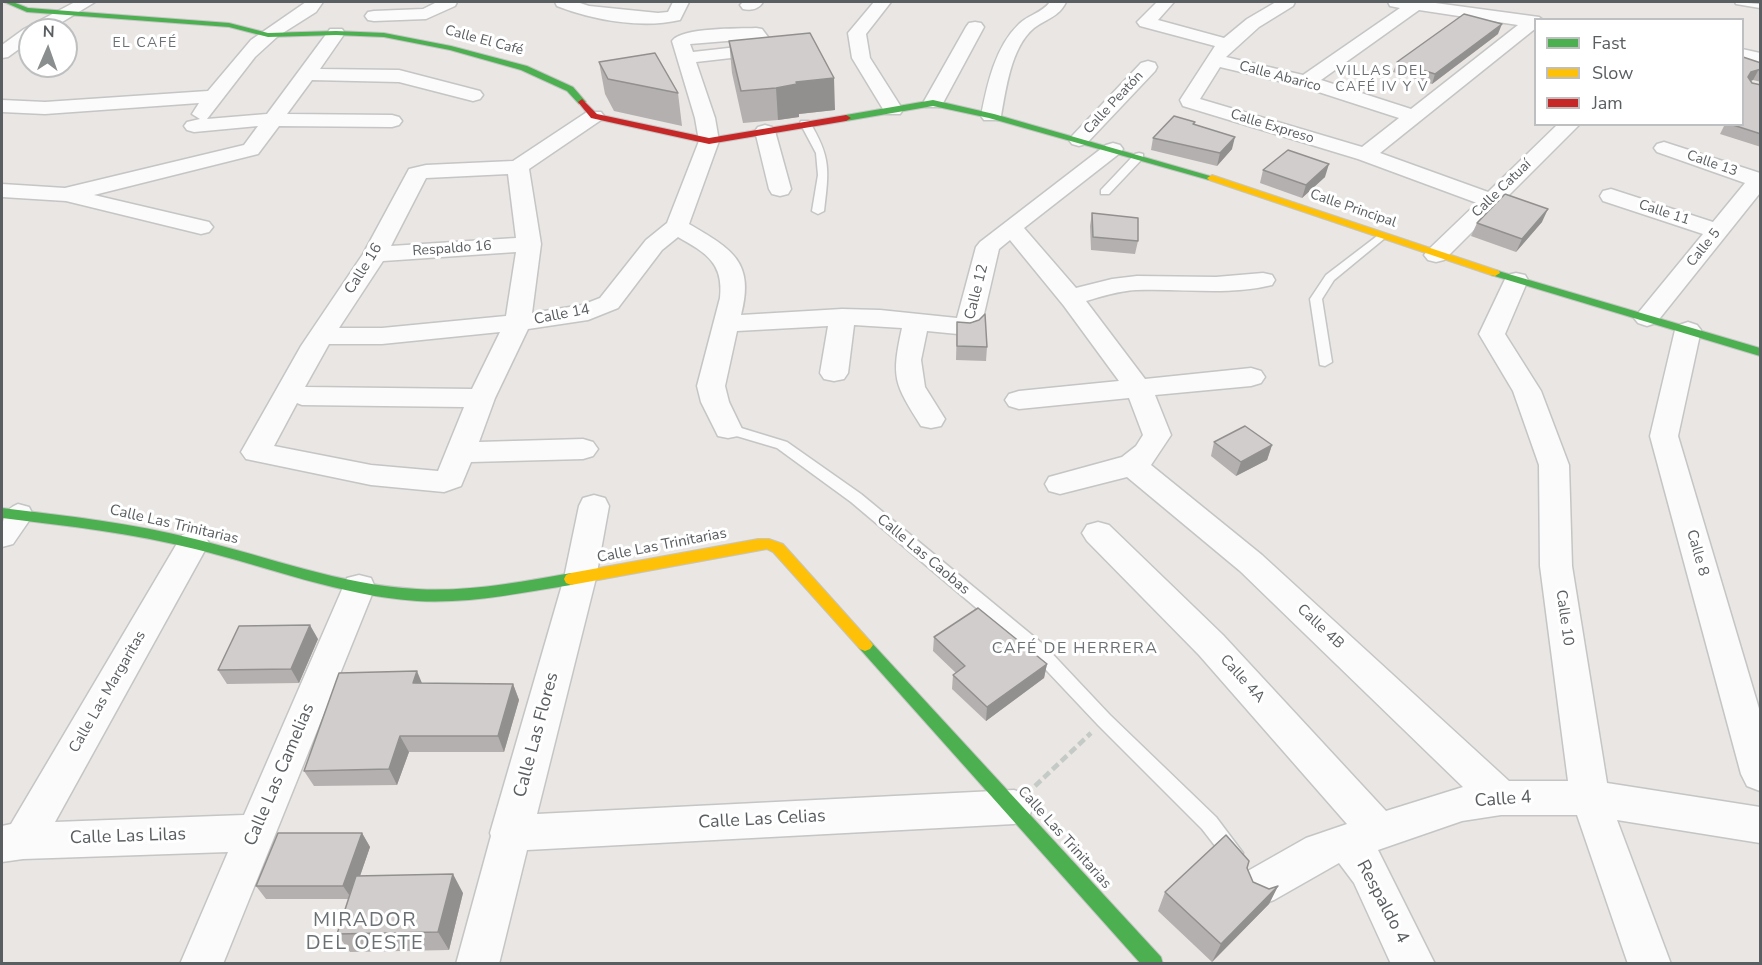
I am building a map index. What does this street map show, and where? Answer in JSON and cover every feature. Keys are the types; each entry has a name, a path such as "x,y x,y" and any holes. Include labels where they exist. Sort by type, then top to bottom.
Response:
{"street":[{"name":"Calle El Café","path":"8,2 27,10 229,25 268,35 373,34 451,48 524,69 570,89 594,116"},
{"path":"57,18 87,2"},
{"path":"315,2 310,8 268,35 253,49 213,96 194,126 259,120 392,121"},
{"path":"373,34 367,27 379,9 426,14 449,2"},
{"path":"563,2 586,11 670,18 674,16 681,2"},
{"path":"645,17 655,2"},
{"path":"883,2 857,33 861,58 893,110"},
{"path":"991,116 997,81 1013,46 1025,27 1052,11 1058,2"},
{"name":"Calle Abarico","path":"1166,2 1146,22 1306,82 1414,116"},
{"name":"Calle Expreso","path":"1287,2 1253,23 1221,52 1190,102 1365,155 1490,200"},
{"path":"1396,2 1534,22"},
{"path":"1306,82 1418,4"},
{"path":"1365,155 1534,22"},
{"path":"583,449 455,466 481,398 518,323 529,244 518,167 594,116 709,141 933,103 975,27"},
{"path":"65,195 251,150 336,33"},
{"path":"2,53 18,42"},
{"path":"1744,54 1761,59"},
{"path":"686,58 705,118 709,141"},
{"name":"Calle Peatón","path":"1079,140 1148,67"},
{"path":"304,74 399,76 473,95"},
{"path":"2,106 45,108 213,96"},
{"name":"Calle Principal","path":"933,103 991,116 1196,172 1436,255 1761,351"},
{"name":"Calle Catuaí","path":"1436,255 1568,126"},
{"path":"765,131 780,189"},
{"name":"Calle 14","path":"321,336 382,336 518,323 588,312 609,303 654,245 677,226 709,141"},
{"name":"Calle 13","path":"1664,148 1760,180"},
{"name":"Calle 12","path":"727,324 842,317 968,327 988,248 1011,226 1113,149"},
{"name":"Calle 16","path":"455,466 444,482 371,475 259,454 257,449 321,336 375,254 417,174 426,171 518,167"},
{"name":"Calle 5","path":"1647,318 1760,180"},
{"path":"2,190 65,195 201,227"},
{"name":"Calle 11","path":"1611,196 1718,231"},
{"name":"Calle Las Caobas","path":"677,226 701,238 729,264 735,277 734,294 718,350 711,388 728,429"},
{"path":"1011,226 1072,297 1139,389 1153,418 1157,435 1146,453 1132,465 1060,484"},
{"name":"Respaldo 16","path":"375,254 529,244"},
{"path":"1072,297 1108,286 1214,285 1263,280"},
{"name":"Calle 10","path":"1516,280 1492,334 1527,391 1554,465 1556,566 1590,798 1650,963"},
{"path":"834,373 842,317"},
{"path":"916,322 908,360 911,387 931,419"},
{"name":"Calle 8","path":"1688,330 1664,436 1761,774"},
{"path":"1019,400 1251,377"},
{"path":"302,396 481,398"},
{"name":"Calle 4B","path":"1132,465 1251,563 1501,798"},
{"name":"Calle Las Flores","path":"477,963 510,833 580,579 594,507"},
{"name":"Calle Las Trinitarias","path":"7,521 123,528 193,543 358,587 417,595 444,596 580,579 758,544 769,544 778,548 1154,963"},
{"name":"Calle 4A","path":"1098,534 1169,601 1216,650 1363,837"},
{"name":"Calle Las Margaritas","path":"12,843 193,543"},
{"name":"Calle Las Camelias","path":"201,963 358,587"},
{"name":"Calle 4","path":"1253,877 1320,851 1462,804 1501,798 1590,798 1761,825"},
{"name":"Calle Las Celias","path":"510,833 1014,807"},
{"name":"Calle Las Lilas","path":"12,843 255,833"},
{"name":"Respaldo 4","path":"1363,837 1368,870 1414,963"}],"lane":[{"path":"1739,2 1761,6"},
{"path":"805,123 821,153 823,176 818,211"},
{"path":"1105,192 1139,156"},
{"path":"1325,362 1316,299 1330,278 1381,236"},
{"name":"Calle Las Caobas","path":"728,429 782,445 856,498 1038,650 1104,720 1209,823 1253,877"}],"path":[{"path":"1014,807 1104,720"}],"building":[{"path":"1464,14 1502,24 1435,74 1397,62"},
{"path":"810,33 834,78 796,82 797,84 776,88 741,91 729,41"},
{"path":"655,53 678,93 608,79 599,62"},
{"path":"1744,57 1761,63 1761,69 1751,72 1748,77 1752,83 1761,85 1761,134 1736,126 1744,126"},
{"path":"1174,116 1235,137 1220,153 1153,138"},
{"path":"1288,150 1329,164 1306,185 1263,170"},
{"path":"1505,194 1548,209 1522,239 1477,223"},
{"path":"1092,213 1138,218 1138,241 1093,237"},
{"path":"985,314 987,347 957,346 957,322 970,323 979,320"},
{"path":"1245,426 1272,445 1241,462 1214,442"},
{"path":"978,608 1047,664 987,707 953,675 965,666 934,637"},
{"path":"310,625 291,669 218,670 239,626"},
{"path":"417,671 413,683 513,684 498,736 400,736 389,769 304,771 339,673"},
{"path":"278,833 362,833 343,886 256,886"},
{"path":"1226,835 1249,861 1247,868 1253,882 1269,889 1278,886 1221,944 1165,892"},
{"path":"453,874 438,932 337,934 356,876"}],"traffic: fast":[{"path":"8,2 27,10 229,25 268,35 336,33 384,35 451,48 524,68 570,89 582,102"},
{"path":"846,118 933,103 991,116 1212,178"},
{"path":"1495,273 1760,352"},
{"path":"2,513 172,538 334,582 389,592 436,596 456,595 571,579"},
{"path":"865,645 1154,964"}],"traffic: slow":[{"path":"1212,178 1495,273"},
{"path":"571,579 758,544 769,544 778,548 865,645"}],"traffic: jam":[{"path":"582,102 594,116 709,141 846,118"}],"district":[{"name":"EL CAFÉ","path":"145,44"},
{"name":"VILLAS DEL CAFÉ IV Y V","path":"1382,80"},
{"name":"CAFÉ DE HERRERA","path":"1075,649"},
{"name":"MIRADOR DEL OESTE","path":"365,932"}]}
